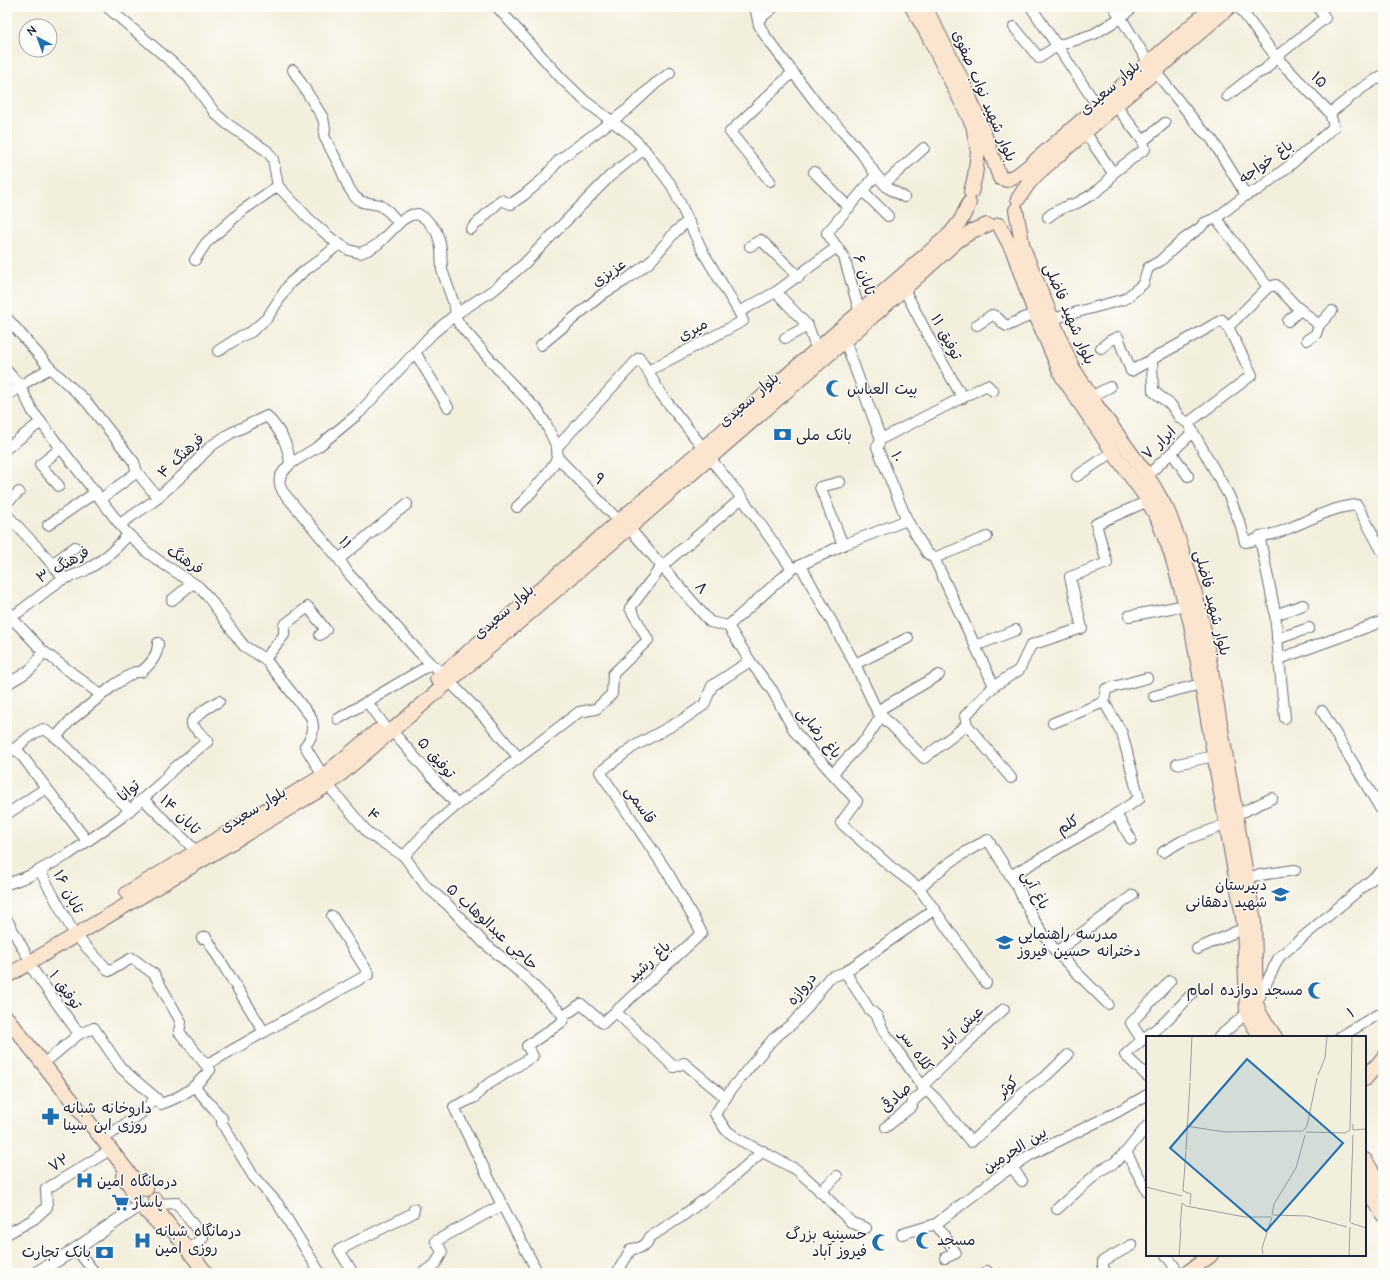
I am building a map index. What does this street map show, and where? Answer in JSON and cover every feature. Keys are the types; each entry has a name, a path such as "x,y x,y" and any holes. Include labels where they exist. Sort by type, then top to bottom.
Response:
{"main road":[{"name":"بلوار شهید نواب صفوی","path":"912,7 928,35 973,125 978,152 970,198"},
{"name":"بلوار شهید نواب صفوی","path":"925,7 961,78 1003,179"},
{"name":"بلوار سعیدی","path":"1017,205 1028,184 1037,174 1116,106 1152,67 1213,7"},
{"name":"بلوار سعیدی","path":"1003,179 1019,174 1098,107 1229,7"},
{"path":"994,177 1003,179 1014,188 1017,205 1009,220 993,225 982,222 973,214 970,198 978,182 983,179 994,177"},
{"name":"بلوار سعیدی","path":"707,453 817,350 950,234 961,220 970,198"},
{"name":"بلوار شهید فاضلی","path":"1017,205 1023,248 1071,366 1090,397 1147,476 1162,515 1191,624 1214,756 1246,877 1254,921 1250,948 1252,1008 1249,1018 1260,1036"},
{"name":"بلوار سعیدی","path":"7,976 27,959 326,780 447,678 707,453 845,340 957,241 972,231 993,225"},
{"name":"بلوار شهید فاضلی","path":"993,225 1013,251 1035,313 1062,376 1113,452 1148,501 1162,515 1180,544 1192,582 1204,630 1231,819 1244,928 1250,948"},
{"name":"بلوار سعیدی","path":"178,869 197,852 326,780"},
{"name":"بلوار سعیدی","path":"7,966 27,959"},
{"name":"بلوار شهید فاضلی","path":"1252,1008 1260,1014 1274,1036"},
{"path":"7,1018 104,1146 131,1187 146,1204 197,1273"},
{"path":"7,1030 136,1182 151,1191 154,1195 146,1204"},
{"path":"1366,1078 1383,1058"},
{"path":"1366,1162 1382,1187"},
{"path":"1366,1186 1383,1215"},
{"path":"146,1204 161,1214 206,1273"},
{"path":"1187,1273 1209,1256"}],"street":[{"path":"108,7 187,75 211,107 226,123 267,151 273,159 278,186 319,229 349,250 360,253 378,244 399,223 380,204 362,202 355,197 349,188 339,164 324,136 325,128 323,118 293,70"},
{"path":"497,7 562,79 585,101 612,120 644,149 672,186 703,252 739,312 776,292 837,247 827,234 876,175"},
{"path":"756,7 759,25 766,37 817,104 862,154 884,184 904,197"},
{"path":"758,20 774,7"},
{"path":"1030,7 1098,107"},
{"path":"1114,7 1152,67 1201,129 1211,138 1246,195"},
{"path":"1014,27 1039,58 1057,46 1094,34 1120,18 1133,7"},
{"name":"۱۵","path":"1239,7 1276,57 1330,113 1334,127"},
{"path":"1227,96 1254,75 1265,70 1276,57 1325,18 1318,7"},
{"path":"770,180 730,132 793,72"},
{"path":"471,229 501,200 512,204 524,195 543,179 559,160 628,109 655,84 670,73"},
{"path":"1330,113 1362,88 1383,75"},
{"path":"1048,217 1053,212 1077,203 1093,194 1106,184 1113,173 1145,149 1143,141 1116,106"},
{"path":"1143,141 1165,123"},
{"name":"باغ خواجه","path":"1052,319 1125,299 1143,284 1148,268 1160,261 1204,223 1216,218 1246,195 1259,189 1289,166 1334,127"},
{"path":"1085,132 1113,173"},
{"path":"884,184 924,148"},
{"path":"290,464 319,446 359,413 432,334 456,314 495,289 518,269 610,176 644,149"},
{"path":"814,172 849,208"},
{"path":"195,260 206,243 243,210 278,186"},
{"path":"863,191 888,216"},
{"name":"۹","path":"399,223 410,215 418,214 426,219 436,231 441,248 442,270 460,325 506,378 538,411 546,424 557,452 624,525"},
{"path":"1216,218 1268,287"},
{"name":"عزیزی","path":"541,345 604,293 626,280 650,262 675,232 688,221"},
{"path":"750,246 761,240 798,277"},
{"path":"218,351 241,336 251,332 267,318 290,283 326,256 339,244"},
{"name":"تابان ۶","path":"837,247 844,257 860,313"},
{"path":"1101,348 1111,340 1118,337 1131,371 1222,320 1228,327 1268,287 1276,285 1300,310 1319,325"},
{"name":"توفیق ۱۱","path":"904,289 937,353 963,398"},
{"path":"776,292 808,326 817,350"},
{"path":"1288,321 1300,310"},
{"path":"1307,340 1316,334 1319,325 1332,311"},
{"name":"میری","path":"648,371 743,321 739,312"},
{"path":"977,325 992,315 1007,326 1035,313"},
{"path":"7,318 50,368 86,401 134,462 137,472 158,498"},
{"path":"785,338 808,326"},
{"name":"ابرار ۷","path":"1147,476 1172,453 1190,428 1252,375 1228,327"},
{"name":"۱۰","path":"845,340 881,439 876,447 907,520"},
{"path":"415,352 448,407"},
{"path":"517,506 527,498 552,465 557,452 639,358 648,371 660,394 796,567 855,664 880,713 924,758 967,725"},
{"path":"1152,359 1153,391 1171,405 1180,418 1190,428 1228,496 1241,526 1245,542 1260,540"},
{"path":"7,396 20,386 50,368"},
{"name":"فرهنگ","path":"7,371 20,386 33,412 128,534 159,561 199,587 209,598 244,646 265,659 311,717 314,724 313,733 311,739 305,746 326,780"},
{"path":"881,439 987,385 992,391"},
{"path":"1090,397 1110,387"},
{"name":"فرهنگ ۴","path":"120,524 158,498 211,446 231,432 267,416 281,434 289,451 290,464"},
{"path":"7,448 41,422"},
{"path":"59,486 40,465 61,448"},
{"path":"1077,476 1113,452"},
{"path":"1172,453 1188,476"},
{"name":"۱۱","path":"290,464 279,479 279,485 284,492 353,578 431,664 447,678 485,718 520,758"},
{"path":"48,525 137,472"},
{"path":"840,482 820,487 843,545"},
{"path":"7,502 19,492"},
{"path":"404,856 427,831 457,805 579,712 596,709 612,694 613,674 648,640 630,608 662,566 742,498"},
{"path":"1011,778 967,725 965,716 994,686 1019,670 1031,645 1082,628 1070,577 1107,563 1096,524 1148,501"},
{"path":"339,559 407,504"},
{"path":"1285,718 1275,615 1260,536 1275,534 1287,530 1322,513 1346,506 1357,505 1382,551"},
{"path":"7,515 64,578"},
{"path":"750,661 728,626 796,567 843,545 907,520 927,553 934,558 994,686"},
{"name":"۸","path":"624,525 662,566 710,622 728,626"},
{"name":"فرهنگ ۳","path":"8,615 19,612 64,578 81,573 102,559 116,548 128,534"},
{"path":"934,558 987,537"},
{"path":"52,564 75,547"},
{"path":"172,600 193,583"},
{"path":"1129,616 1186,605"},
{"path":"1275,615 1303,605"},
{"path":"265,659 284,635 284,625 308,607 326,630 320,635"},
{"path":"8,615 43,652 101,695"},
{"path":"1279,659 1381,622"},
{"path":"1277,639 1308,628"},
{"path":"975,646 1016,630"},
{"path":"855,664 908,638"},
{"path":"56,737 70,721 114,684 135,672 141,672 152,660 158,650 158,643"},
{"path":"8,682 28,673 38,662 43,652"},
{"name":"قاسمی","path":"702,933 668,873 600,772 633,747 682,720 704,705 712,686 750,661"},
{"name":"باغ رضایی","path":"750,661 772,690 795,732 857,801 841,823 891,867 919,888"},
{"path":"338,719 431,664"},
{"path":"833,773 866,739 880,713 939,675"},
{"path":"1053,723 1104,702 1106,689 1147,678"},
{"path":"1154,696 1201,684"},
{"name":"توانا","path":"10,883 40,871 69,854 122,817 143,799 172,770 208,741 192,726 192,721 204,710 219,701"},
{"name":"توفیق ۵","path":"367,702 388,728 457,805"},
{"name":"کلم","path":"1010,876 1139,799 1122,733 1104,702"},
{"path":"1322,711 1383,813"},
{"path":"10,749 43,729 65,744 130,810"},
{"path":"10,749 18,752 86,841"},
{"path":"1177,764 1214,756"},
{"name":"۴","path":"326,780 369,834 404,856"},
{"path":"10,812 46,788"},
{"path":"1163,852 1182,841 1231,819 1272,798"},
{"name":"تابان ۱۴","path":"143,799 197,852"},
{"path":"1116,814 1131,839"},
{"name":"باغ آبی","path":"919,888 942,867 966,850 988,840 1034,920 1056,952 1108,1004"},
{"name":"حاجی عبدالوهاب ۵","path":"404,856 426,886 448,905 484,943 522,974 564,1016"},
{"path":"1246,877 1295,870"},
{"path":"1220,1036 1252,1008 1279,957 1383,870"},
{"name":"تابان ۱۶","path":"40,871 73,932 109,971 132,958 154,974 181,1022 179,1032 206,1065"},
{"path":"919,888 986,983"},
{"path":"1056,952 1133,895"},
{"name":"دروازه","path":"763,1152 738,1139 726,1130 715,1114 726,1098 752,1063 773,1039 793,1023 806,1009 829,978 845,972 935,909"},
{"path":"43,1064 79,1034 94,1028 121,1068 162,1104 178,1098 195,1087 210,1070 206,1065 369,974 332,916"},
{"name":"توفیق ۱","path":"7,920 27,959 79,1034"},
{"path":"1197,949 1244,928"},
{"name":"باغ رشید","path":"564,1016 581,1004 603,1024 702,933"},
{"path":"202,938 206,937 264,1032"},
{"name":"کلاه سر","path":"845,972 869,1009 877,1016 883,1030 924,1088 936,1099 971,1142"},
{"path":"1142,1040 1131,1023 1170,981"},
{"path":"1147,1036 1165,1022 1191,995"},
{"name":"عیش آباد","path":"924,1088 976,1033 1004,1009"},
{"path":"616,1012 674,1067 684,1063 726,1098"},
{"name":"۱","path":"1342,1036 1377,1015"},
{"path":"538,1273 502,1205 454,1107 475,1097 484,1087 533,1056 527,1046 562,1022 564,1016"},
{"path":"1146,1037 1125,1055 1146,1075"},
{"name":"کوثر","path":"971,1142 1019,1098 1022,1093 1047,1075 1068,1055"},
{"path":"195,1087 222,1118 222,1123 253,1176 278,1204 320,1273"},
{"name":"صادقی","path":"886,1127 912,1106 913,1102 924,1088"},
{"name":"بین الحرمین","path":"902,1234 936,1224 1030,1155 1117,1112 1146,1096"},
{"path":"104,1146 156,1098"},
{"path":"1057,1209 1101,1170 1114,1163 1126,1152 1146,1127"},
{"name":"۷۲","path":"7,1234 34,1219 47,1207 46,1189 104,1146"},
{"path":"617,1273 631,1249 639,1248 646,1244 650,1237 681,1217 724,1185 763,1152 797,1170 852,1223 866,1228"},
{"path":"1126,1152 1146,1189"},
{"path":"1012,1167 1022,1181"},
{"path":"820,1192 837,1176"},
{"path":"36,1273 146,1204 177,1202 203,1238 188,1250"},
{"path":"422,1273 429,1270 437,1263 442,1252 436,1241 502,1205"},
{"path":"354,1273 339,1250 413,1213 414,1209"},
{"path":"936,1224 956,1253 945,1258"},
{"path":"1105,1270 1103,1261 1132,1245"},
{"path":"76,1249 95,1273"},
{"path":"1167,1256 1179,1273"}],"place":[{"name":"بیت العباس","path":"834,389"},
{"name":"بانک ملی","path":"783,435"},
{"name":"دبیرستان شهید دهقانی","path":"1280,894"},
{"name":"مدرسه راهنمایی دخترانه حسین فیروز","path":"1005,943"},
{"name":"مسجد دوازده امام","path":"1316,990"},
{"name":"داروخانه شبانه روزی ابن سینا","path":"50,1117"},
{"name":"درمانگاه امین","path":"84,1181"},
{"name":"پاساژ","path":"120,1202"},
{"name":"درمانگاه شبانه روزی امین","path":"142,1240"},
{"name":"مسجد","path":"924,1240"},
{"name":"حسینیه بزرگ فیروز آباد","path":"880,1243"},
{"name":"بانک تجارت","path":"104,1252"}]}
